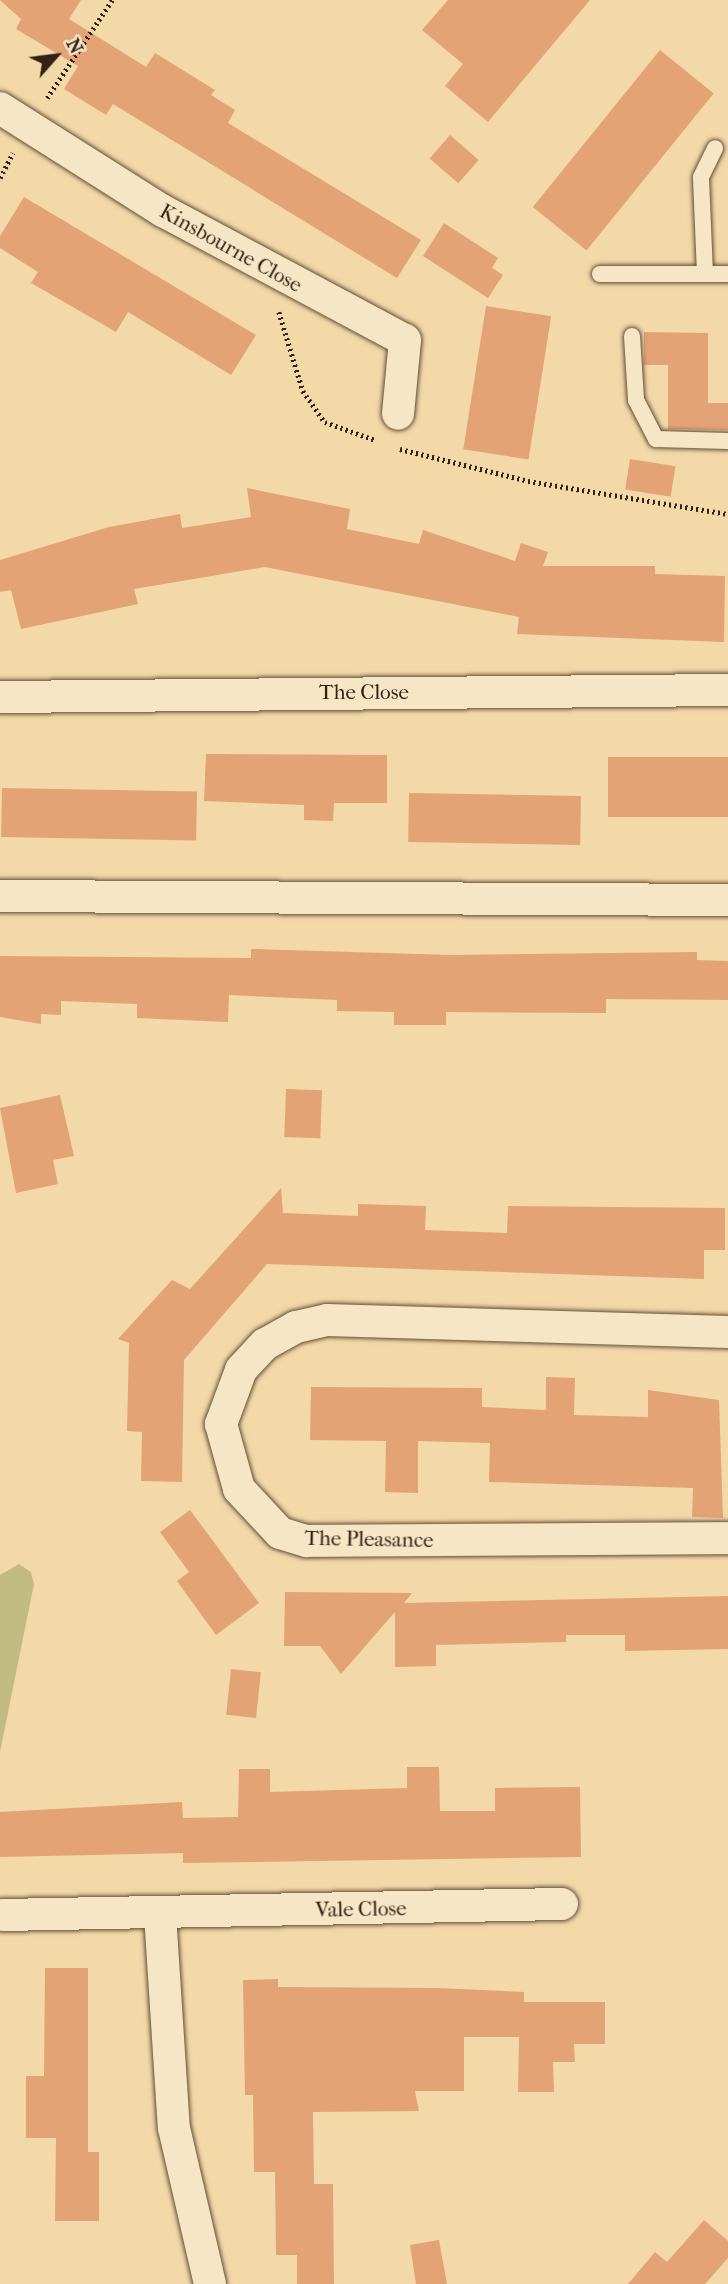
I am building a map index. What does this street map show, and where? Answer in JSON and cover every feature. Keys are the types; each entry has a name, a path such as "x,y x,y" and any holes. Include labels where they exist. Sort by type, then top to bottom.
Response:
{"street":[{"name":"Kinsbourne Close","path":"0,108 26,129 266,268 405,340 398,414"},
{"name":"The Close","path":"0,697 728,690"},
{"path":"0,896 728,900"},
{"name":"The Pleasance","path":"728,1332 327,1320 296,1327 265,1344 241,1370 221,1424 239,1489 280,1533 306,1541 728,1538"},
{"name":"Vale Close","path":"3,1915 562,1904"},
{"path":"160,1914 174,2128 211,2284"}],"lane":[{"path":"705,275 701,177 715,148"},
{"path":"600,274 728,274"},
{"path":"632,336 636,400 656,439 728,441"}],"path":[{"path":"0,178 26,129 113,0"},
{"path":"266,268 303,391 325,422 383,443"},
{"path":"394,447 528,481 728,514"}],"shaded area":[{"path":"19,1564 31,1572 34,1584 0,1752 0,1575"}],"building":[{"path":"0,0 81,0 69,19 146,67 155,53 215,90 211,95 235,110 228,123 421,240 397,278 113,104 106,115 64,89 78,66 16,29 21,19"},
{"path":"448,0 590,0 488,122 445,86 463,64 422,30"},
{"path":"660,50 714,93 587,250 533,207"},
{"path":"450,135 479,160 458,183 430,158"},
{"path":"24,197 256,335 231,375 128,312 116,332 31,283 38,272 0,248 0,236"},
{"path":"444,223 498,258 492,268 503,275 488,298 423,256"},
{"path":"486,306 551,316 529,460 463,449"},
{"path":"644,332 708,333 708,403 728,403 728,430 668,429 668,365 644,365"},
{"path":"630,459 675,466 671,497 625,490"},
{"path":"247,488 350,509 347,529 419,544 423,530 515,561 521,543 548,552 543,566 655,566 655,574 725,576 724,642 517,634 519,617 265,567 134,589 138,604 21,629 11,590 0,592 0,560 109,527 180,514 182,528 251,517"},
{"path":"206,754 387,755 387,803 334,803 333,821 304,820 304,805 204,801"},
{"path":"608,757 728,757 728,817 608,817"},
{"path":"2,788 197,791 196,840 1,837"},
{"path":"409,793 581,796 580,845 408,842"},
{"path":"251,949 450,955 697,952 697,960 728,961 728,1000 606,999 606,1013 446,1012 446,1025 394,1025 394,1012 337,1011 337,1000 229,995 228,1022 137,1018 137,1004 61,1001 61,1015 41,1014 41,1024 0,1017 0,956 251,958"},
{"path":"286,1089 322,1090 320,1138 284,1137"},
{"path":"60,1095 74,1156 53,1160 58,1184 16,1193 0,1108"},
{"path":"281,1188 283,1213 358,1216 358,1204 426,1206 425,1230 507,1233 508,1206 725,1208 725,1250 704,1250 704,1279 267,1264 184,1360 182,1482 141,1481 142,1432 127,1431 129,1343 118,1339 172,1280 190,1289"},
{"path":"546,1377 575,1378 574,1415 648,1417 648,1390 719,1400 723,1518 692,1517 693,1488 489,1482 490,1443 418,1441 418,1493 385,1492 386,1441 310,1440 311,1387 482,1388 482,1407 546,1410"},
{"path":"190,1510 259,1603 216,1635 177,1581 189,1572 160,1532"},
{"path":"285,1592 412,1593 404,1603 728,1596 728,1649 625,1651 625,1635 566,1635 566,1642 436,1645 436,1666 395,1667 395,1612 341,1674 320,1646 284,1646"},
{"path":"231,1669 261,1672 256,1718 226,1715"},
{"path":"407,1767 439,1767 440,1811 495,1811 495,1788 580,1787 581,1857 183,1863 183,1853 0,1857 0,1812 182,1802 183,1818 238,1817 239,1769 270,1769 270,1792 407,1788"},
{"path":"45,1968 88,1968 88,2152 99,2152 99,2221 55,2221 56,2138 26,2138 26,2076 44,2076"},
{"path":"278,1979 278,1987 438,1988 524,1992 524,2002 605,2002 605,2044 574,2044 575,2062 553,2062 554,2092 518,2092 519,2037 464,2037 464,2091 415,2091 419,2111 313,2112 314,2184 333,2184 334,2284 297,2284 297,2255 276,2255 275,2172 254,2172 253,2095 245,2095 243,1980"},
{"path":"704,2220 728,2241 728,2258 705,2284 628,2284 655,2252 667,2262"},
{"path":"439,2240 447,2284 416,2284 410,2245"}]}
